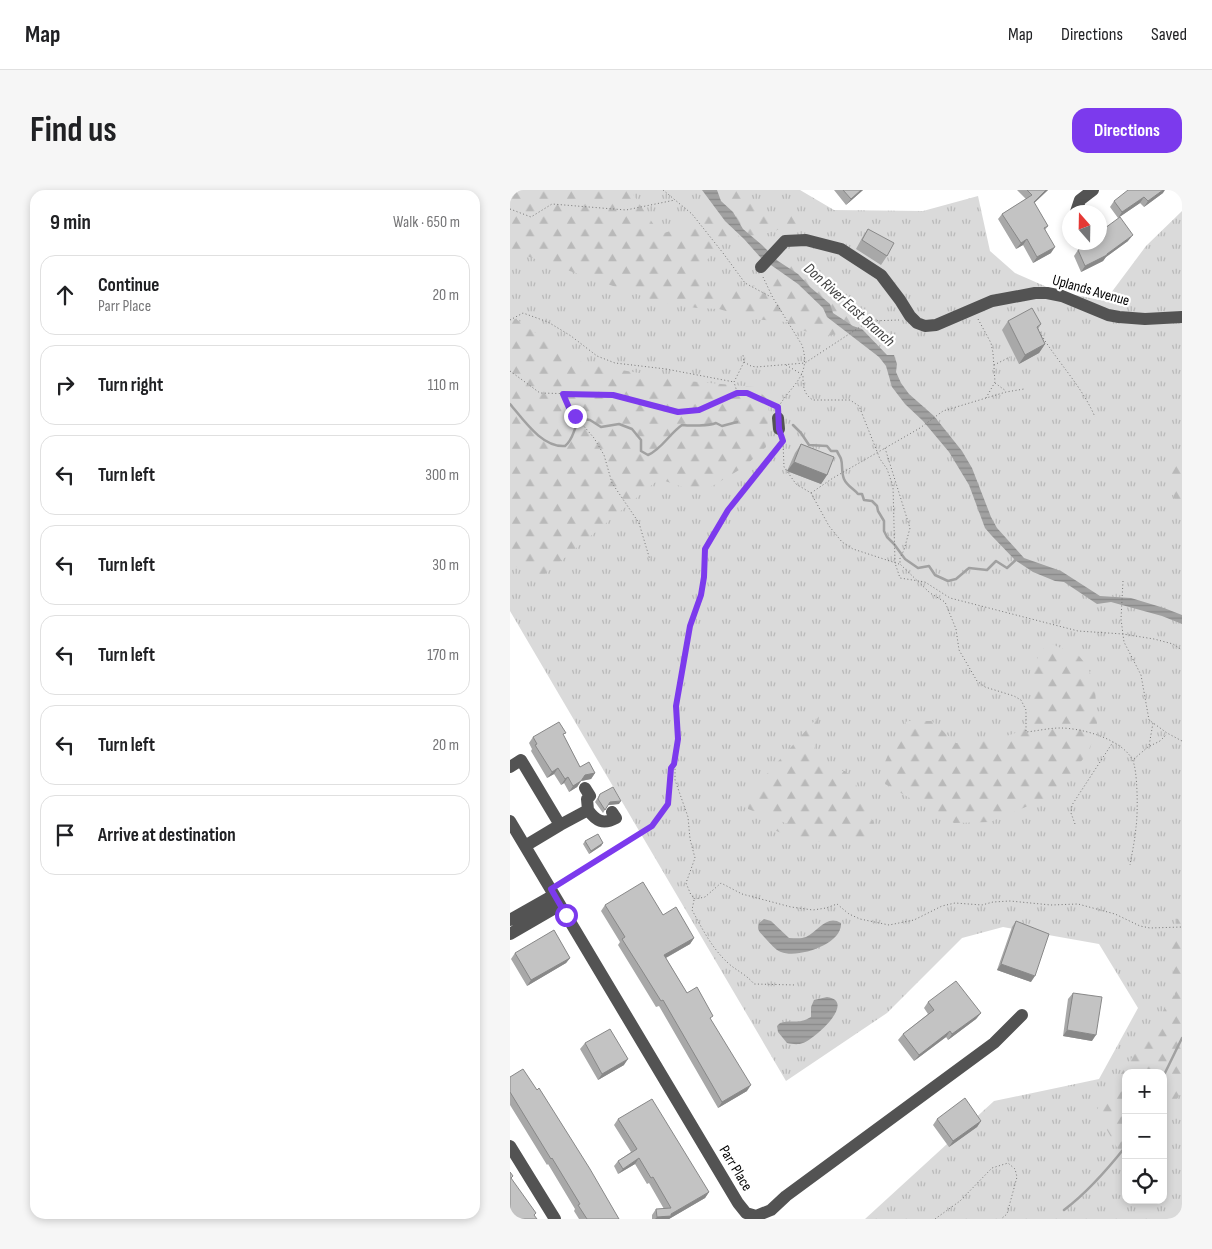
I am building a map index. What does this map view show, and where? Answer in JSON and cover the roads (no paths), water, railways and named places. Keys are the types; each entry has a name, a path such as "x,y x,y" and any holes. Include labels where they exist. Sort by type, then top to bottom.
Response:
{"street":[{"path":"1078,205 1080,200 1094,190"},
{"name":"Uplands Avenue","path":"761,267 785,241 806,240 841,248 881,275 910,316 917,323 925,326 936,325 992,301 1026,294 1047,293 1062,296 1108,315 1119,317 1145,319 1182,317"},
{"path":"510,766 521,760 560,825"},
{"path":"585,788 590,796 587,799 588,810 594,819 603,822 616,818 612,812"},
{"path":"525,846 588,810"},
{"path":"510,820 555,896"},
{"path":"510,920 555,896"},
{"path":"510,934 555,896"},
{"name":"Parr Place","path":"555,896 738,1203 746,1213 756,1216 772,1210 794,1190 994,1043 1022,1015"},
{"path":"510,1146 555,1219"}],"waterway":[{"path":"510,404 541,438 557,445 565,446 571,439 577,424 583,419 590,420 601,427 619,424 632,429 641,440 641,451 648,455 682,425 694,426 716,423 722,426 737,422"},
{"path":"793,425 809,445 827,446 831,451 837,451 841,459 845,481 858,494 862,494 864,500 872,501 877,506 884,521 884,531 887,537 905,559 918,568 929,566 935,575 948,581 956,579 969,568 987,570 996,561 1007,568 1018,558"},
{"path":"1167,1069 1182,1038"},
{"path":"1064,1210 1097,1180 1122,1151"}],"water label":[{"name":"Don River East Branch","path":"850,304"}]}
